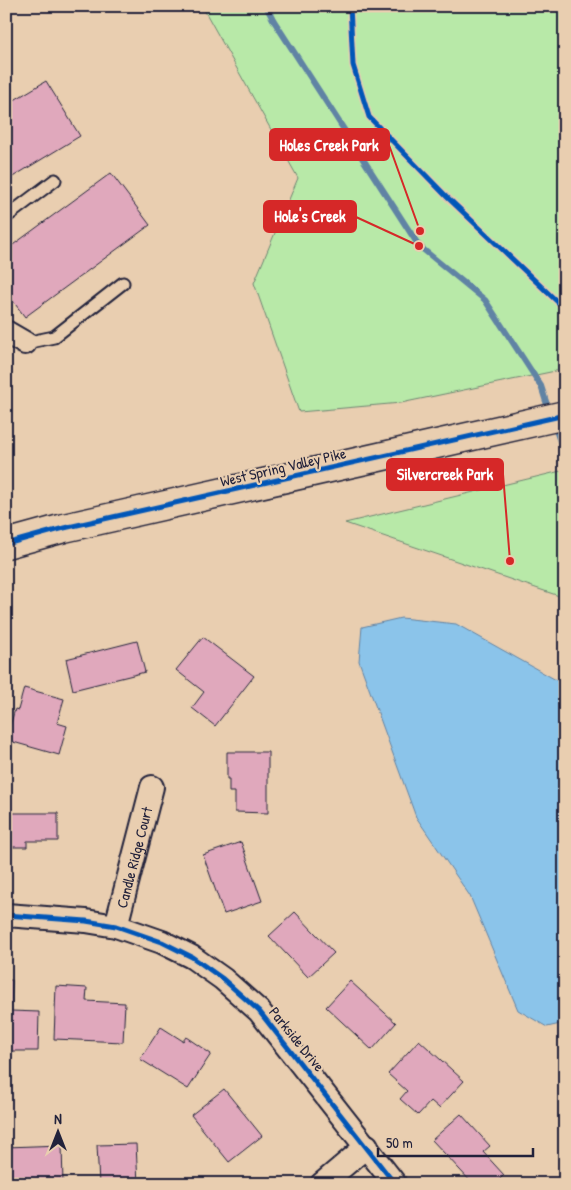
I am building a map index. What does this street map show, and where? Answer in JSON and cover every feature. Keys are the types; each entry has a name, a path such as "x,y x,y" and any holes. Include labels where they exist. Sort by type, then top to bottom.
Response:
{"street":[{"name":"West Spring Valley Pike","path":"6,544 64,528 565,415"},
{"name":"Candle Ridge Court","path":"116,926 152,787"},
{"name":"Parkside Drive","path":"6,915 86,920 116,926 162,942 192,957 223,978 259,1011 395,1184"},
{"path":"322,1184 367,1146"}],"lane":[{"path":"6,217 55,180"},
{"path":"16,338 54,337 124,283"}],"green space":[{"path":"202,6 565,6 565,369 401,403 299,412 254,283 298,178"},
{"path":"565,470 565,598 345,523"}],"water":[{"path":"401,618 456,624 565,685 565,1023 547,1027 518,1010 470,896 416,817 359,661 362,627"}],"building":[{"path":"46,81 80,136 6,181 6,105"},
{"path":"111,173 150,225 25,317 6,292 6,250"},
{"path":"203,637 254,676 215,726 192,708 204,692 176,670"},
{"path":"137,641 145,672 73,690 66,659"},
{"path":"24,688 64,699 57,723 67,726 59,755 6,740 15,709 18,710"},
{"path":"227,752 268,752 268,813 235,812 235,792 229,792 229,779 227,779"},
{"path":"6,813 58,813 58,841 27,841 27,847 7,847"},
{"path":"241,842 262,901 224,914 203,855"},
{"path":"295,912 334,953 308,977 269,936"},
{"path":"6,980 12,980 11,1011 39,1012 38,1051 6,1051"},
{"path":"350,981 396,1023 372,1050 326,1007"},
{"path":"56,986 87,988 86,1001 125,1003 123,1042 54,1039"},
{"path":"161,1027 183,1041 186,1037 211,1054 188,1089 140,1059"},
{"path":"419,1040 464,1081 439,1108 431,1101 418,1115 400,1099 407,1091 388,1074"},
{"path":"224,1089 262,1136 229,1162 191,1115"},
{"path":"461,1114 490,1146 483,1152 504,1175 495,1184 473,1184 432,1140"},
{"path":"136,1144 138,1184 99,1184 97,1145"},
{"path":"62,1145 63,1184 6,1184 6,1147"}],"waterway":[{"path":"266,6 419,246 485,300 541,386 549,411"},
{"path":"554,425 565,455"}],"cycle path":[{"path":"350,6 353,65 369,117 447,197 565,309"},
{"path":"6,544 64,528 565,415"},
{"path":"6,915 86,921 116,926 162,942 192,957 223,979 259,1011 395,1184"}],"place":[{"name":"Holes Creek Park","path":"420,231"},
{"name":"Hole's Creek","path":"419,246"},
{"name":"Silvercreek Park","path":"510,561"}]}
